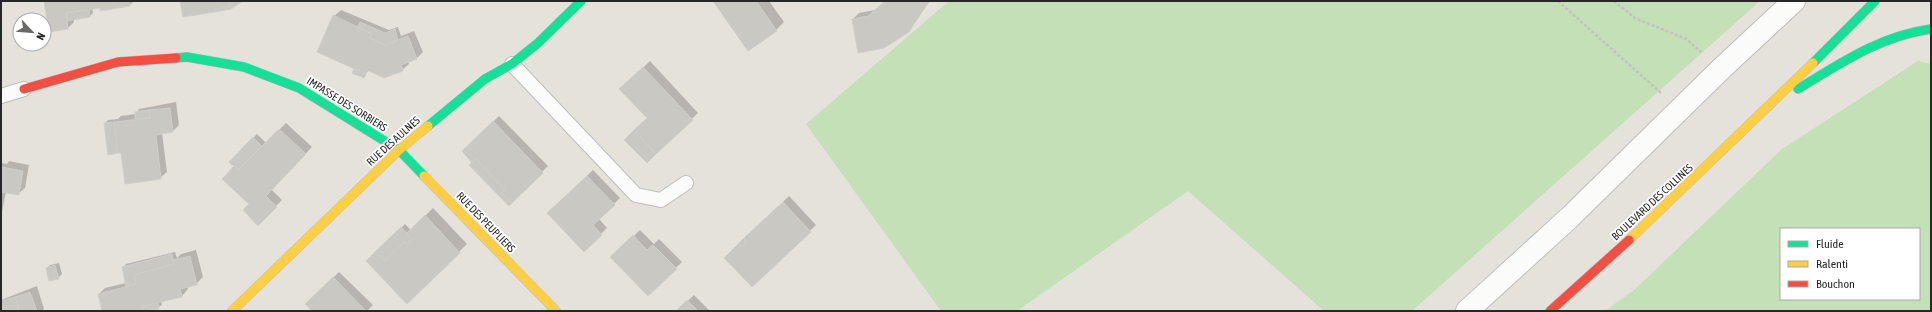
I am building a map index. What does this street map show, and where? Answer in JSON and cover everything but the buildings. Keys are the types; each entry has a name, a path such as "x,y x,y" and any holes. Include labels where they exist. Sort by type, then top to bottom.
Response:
{"street":[{"name":"RUE DES AULNES","path":"232,311 399,150 485,80 512,64 538,43 581,1"},
{"path":"1467,311 1570,218 1721,69 1794,1"},
{"path":"1768,108 1875,1"},
{"path":"1768,108 1872,44 1919,29 1931,29"},
{"name":"IMPASSE DES SORBIERS","path":"24,89 118,62 187,57 244,67 299,88 399,150"},
{"name":"BOULEVARD DES COLLINES","path":"1550,311 1661,211 1768,108"},
{"name":"RUE DES PEUPLIERS","path":"399,150 556,311"}],"lane":[{"path":"512,64 636,194 661,200 686,183"},
{"path":"1,96 24,89"}],"path":[{"path":"1558,1 1626,60 1679,110"},
{"path":"1614,1 1635,18 1686,39 1721,69"}],"green space":[{"path":"949,1 1760,1 1412,311 1324,311 1188,191 1017,311 941,311 806,124"},
{"path":"1918,61 1931,64 1931,311 1605,311 1634,290 1782,149"}],"traffic: fast":[{"path":"428,126 485,79 512,64 538,43 581,1"},
{"path":"1813,63 1875,1"},
{"path":"1798,89 1846,60 1878,44 1912,33 1931,29"},
{"path":"176,58 187,57 244,67 299,88 399,150 424,176"}],"traffic: slow":[{"path":"1629,240 1813,63"},
{"path":"232,311 399,150 428,126"},
{"path":"424,176 556,311"}],"traffic: jam":[{"path":"24,89 118,62 176,58"},
{"path":"1550,311 1629,240"}]}
